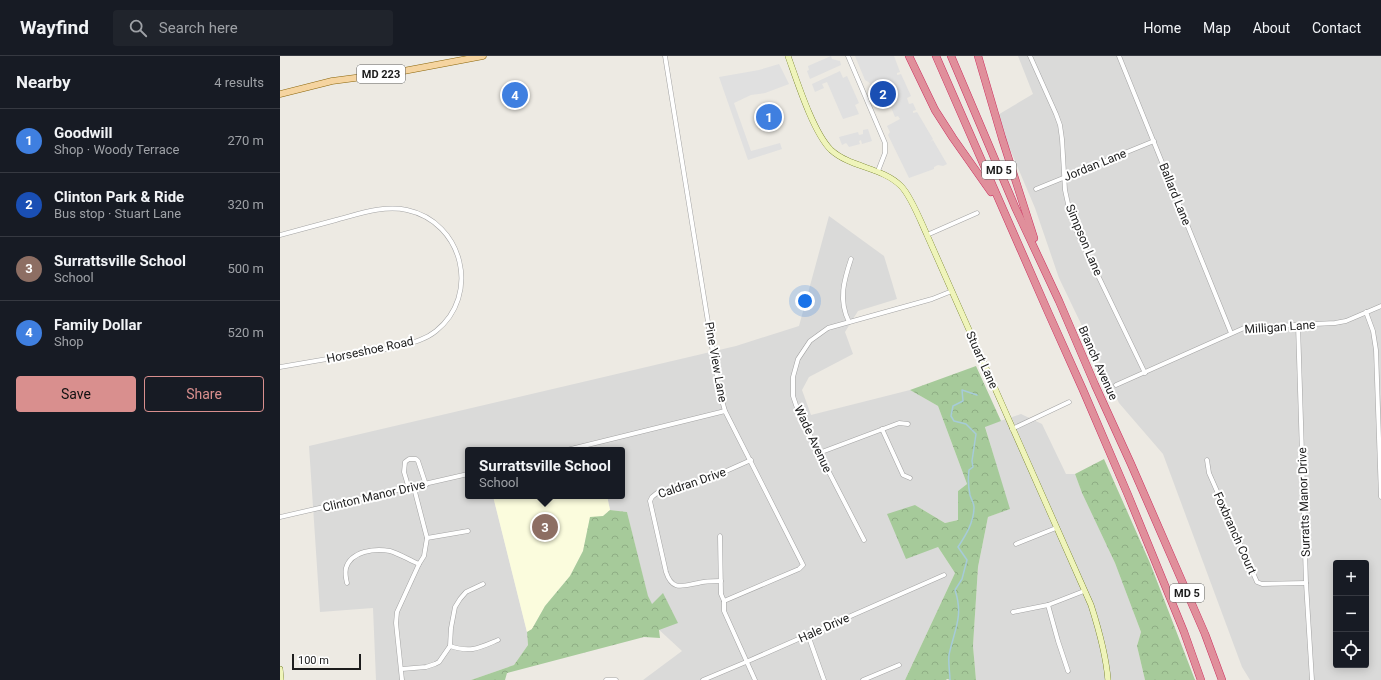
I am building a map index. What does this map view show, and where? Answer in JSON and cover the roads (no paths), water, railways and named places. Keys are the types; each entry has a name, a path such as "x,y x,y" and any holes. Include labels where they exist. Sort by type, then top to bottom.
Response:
{"highway":[{"path":"909,56 935,110 989,188 1011,228"},
{"name":"Branch Avenue","path":"936,56 1138,519 1184,632 1201,680"},
{"name":"Branch Avenue","path":"951,56 1015,207 1132,464 1205,634 1222,680"},
{"path":"978,56 1027,220 1050,283"}],"main road":[{"name":"MD 223","path":"280,94 332,81 393,73 468,57 483,56"}],"street":[{"name":"Pine View Lane","path":"666,56 718,383 725,411 800,557 803,566 724,601"},
{"name":"Stuart Lane","path":"788,56 816,128 826,144 841,157 878,171 896,181 905,190 927,234 1084,591 1100,631 1106,659 1108,680"},
{"path":"848,56 885,143 885,153 878,171"},
{"name":"Simpson Lane","path":"1030,56 1060,125 1066,199 1078,234 1145,373"},
{"name":"Ballard Lane","path":"1119,56 1231,333"},
{"name":"Jordan Lane","path":"1036,189 1154,141"},
{"name":"Horseshoe Road","path":"280,235 373,210 406,210 418,213 443,230 448,236 459,258 462,277 455,307 443,325 428,337 397,347 280,367"},
{"path":"927,234 978,213"},
{"path":"849,322 845,314 842,298 843,283 851,259"},
{"name":"Wade Avenue","path":"864,540 799,414 793,396 793,378 798,359 810,341 828,328 932,299 952,291"},
{"name":"Milligan Lane","path":"1116,385 1231,333 1254,327 1335,323 1346,321 1381,306"},
{"path":"1366,312 1373,331 1379,359 1377,400 1380,426 1381,497"},
{"name":"Surratts Manor Drive","path":"1298,325 1306,583 1312,680"},
{"path":"1012,429 1069,402"},
{"path":"579,447 725,411"},
{"path":"819,453 899,423 908,424"},
{"path":"882,429 903,475 910,478"},
{"path":"402,680 396,623 397,612 424,556 427,538 404,468 406,460 416,459 418,461 426,485"},
{"name":"Caldran Drive","path":"721,581 706,581 680,586 671,582 666,572 650,502 652,497 657,493 706,480 751,460"},
{"name":"Foxbranch Court","path":"1207,460 1208,473 1257,582 1262,584 1306,583"},
{"name":"Clinton Manor Drive","path":"280,518 465,475"},
{"path":"1016,544 1056,528"},
{"path":"427,538 468,531"},
{"path":"720,536 721,594 724,601 724,611 755,680"},
{"path":"347,583 347,566 356,556 367,551 389,551 419,564"},
{"name":"Hale Drive","path":"702,680 944,575"},
{"path":"402,669 426,667 436,664 442,659 450,646 451,628 455,607 466,592 483,584"},
{"path":"1013,612 1048,605 1084,591"},
{"path":"1048,605 1068,671"},
{"path":"808,635 824,680"},
{"path":"450,646 466,650 474,649 498,640"},
{"path":"862,680 899,665"},
{"path":"280,669 281,680"},
{"path":"606,680 616,680"}],"waterway":[{"path":"950,680 949,655 959,608 955,590 962,579 967,560 958,547 969,528 974,513 974,506 970,495 968,479 969,470 973,467 972,461 976,434 966,424 954,421 951,416 953,406 963,401 962,390 977,395"}],"place":[{"name":"Clinton Park & Ride","path":"883,94"},
{"name":"Family Dollar","path":"515,95"},
{"name":"Goodwill","path":"769,117"},
{"name":"Surrattsville School","path":"545,527"}]}
